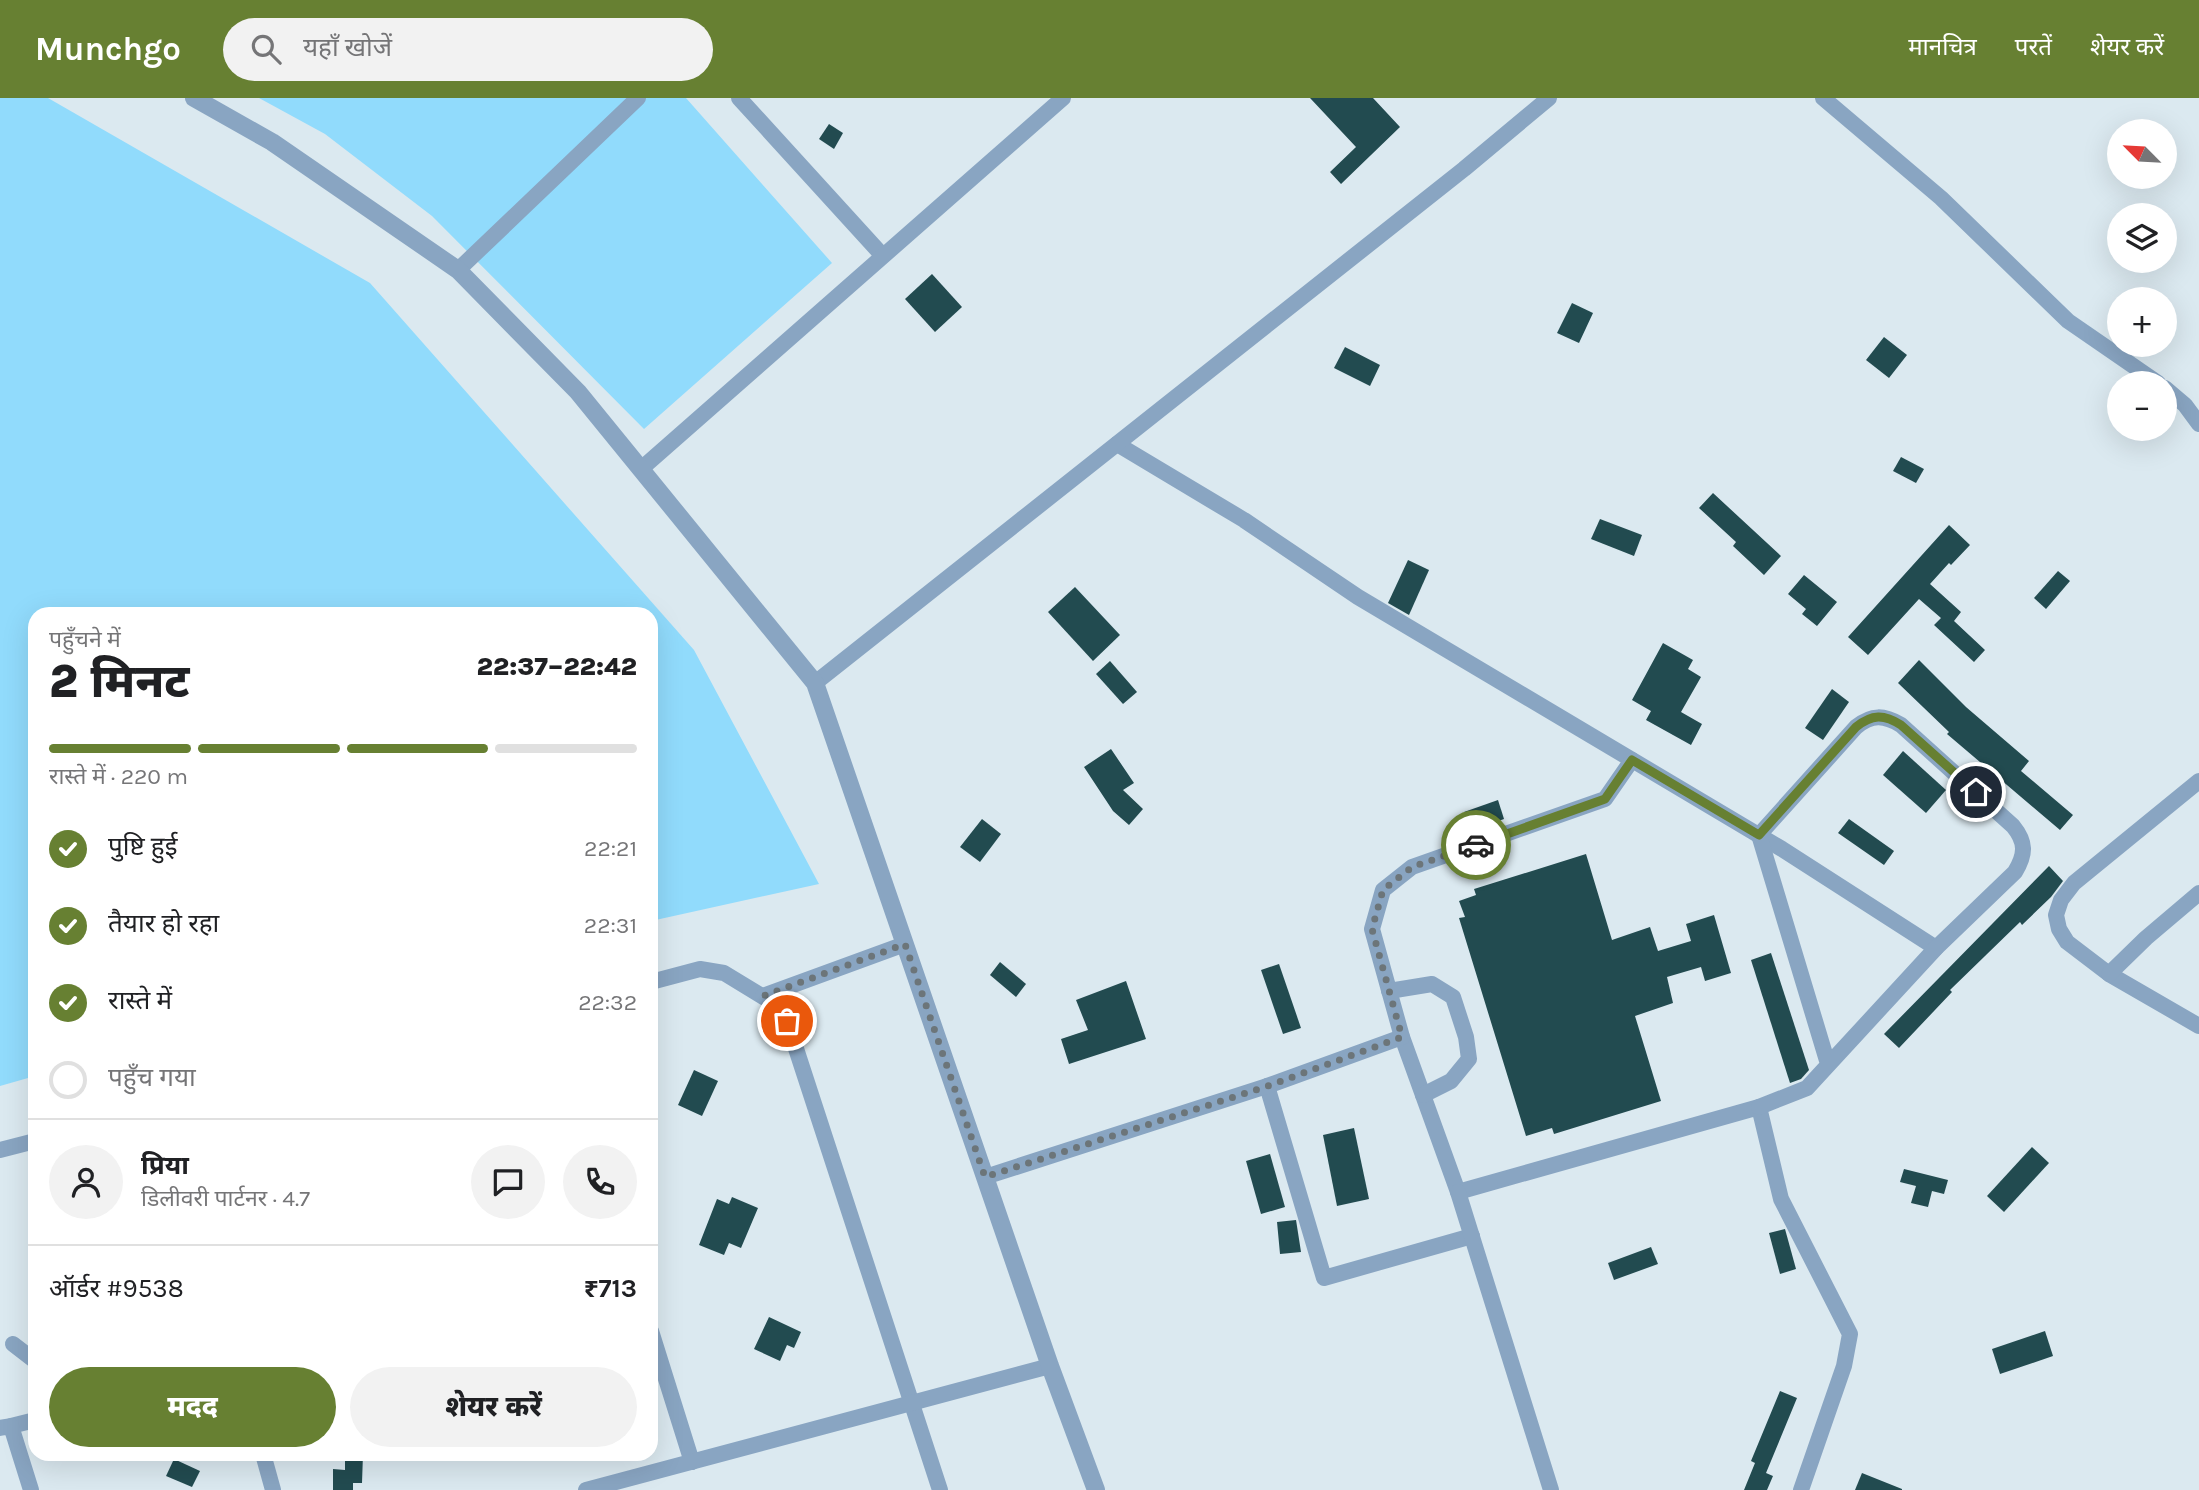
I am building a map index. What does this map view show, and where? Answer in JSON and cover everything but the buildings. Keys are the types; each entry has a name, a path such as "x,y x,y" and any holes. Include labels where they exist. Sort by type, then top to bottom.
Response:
{"street":[{"path":"194,98 272,142 458,270 578,392 815,683 1050,1366 1096,1490"},
{"path":"458,270 638,98"},
{"path":"739,98 882,255"},
{"path":"641,469 1063,98"},
{"path":"815,683 1464,169 1549,98"},
{"path":"1823,98 1941,198 2068,321 2141,371"},
{"path":"2177,398 2199,424"},
{"path":"1117,444 1244,520 1358,597 1759,835 1936,948"},
{"path":"1458,1192 1759,1107 1807,1088 1936,948 2015,872 2023,859 2024,846 2021,836 2013,826 1901,725 1890,718 1879,716 1867,718 1856,727 1759,835"},
{"path":"1551,1490 1458,1192 1402,1037 1372,929 1383,890 1412,867 1605,799 1632,760"},
{"path":"2199,781 2074,883 2061,900 2056,915 2059,929 2067,942 2109,974 2199,1026"},
{"path":"1759,835 1828,1064"},
{"path":"2109,974 2199,893"},
{"path":"763,996 905,944"},
{"path":"658,980 700,969 724,973 778,1006 787,1021 940,1490"},
{"path":"1389,991 1432,984 1452,997 1466,1037 1469,1059 1451,1081 1423,1095"},
{"path":"985,1177 1268,1086 1402,1037"},
{"path":"1268,1086 1324,1278 1472,1236"},
{"path":"1759,1107 1780,1199 1850,1334 1844,1366 1801,1490"},
{"path":"0,1150 28,1143"},
{"path":"13,1344 28,1356"},
{"path":"658,1353 692,1462"},
{"path":"586,1490 1050,1366"},
{"path":"28,1421 6,1427 31,1490"},
{"path":"265,1461 273,1490"}],"shaded area":[{"path":"0,98 48,98 370,283 656,607 28,607 28,1078 0,1086"},
{"path":"259,98 686,98 832,263 644,429 432,216 325,134"},
{"path":"658,609 694,650 819,884 658,919"}],"way so far":[{"path":"787,1021 778,1006 763,996 905,944 985,1177 1268,1086 1402,1037 1372,929 1383,890 1412,867 1476,845"}],"route":[{"path":"1476,845 1605,799 1632,760 1759,835 1856,727 1867,718 1879,716 1890,718 1901,725 1976,792"}]}
